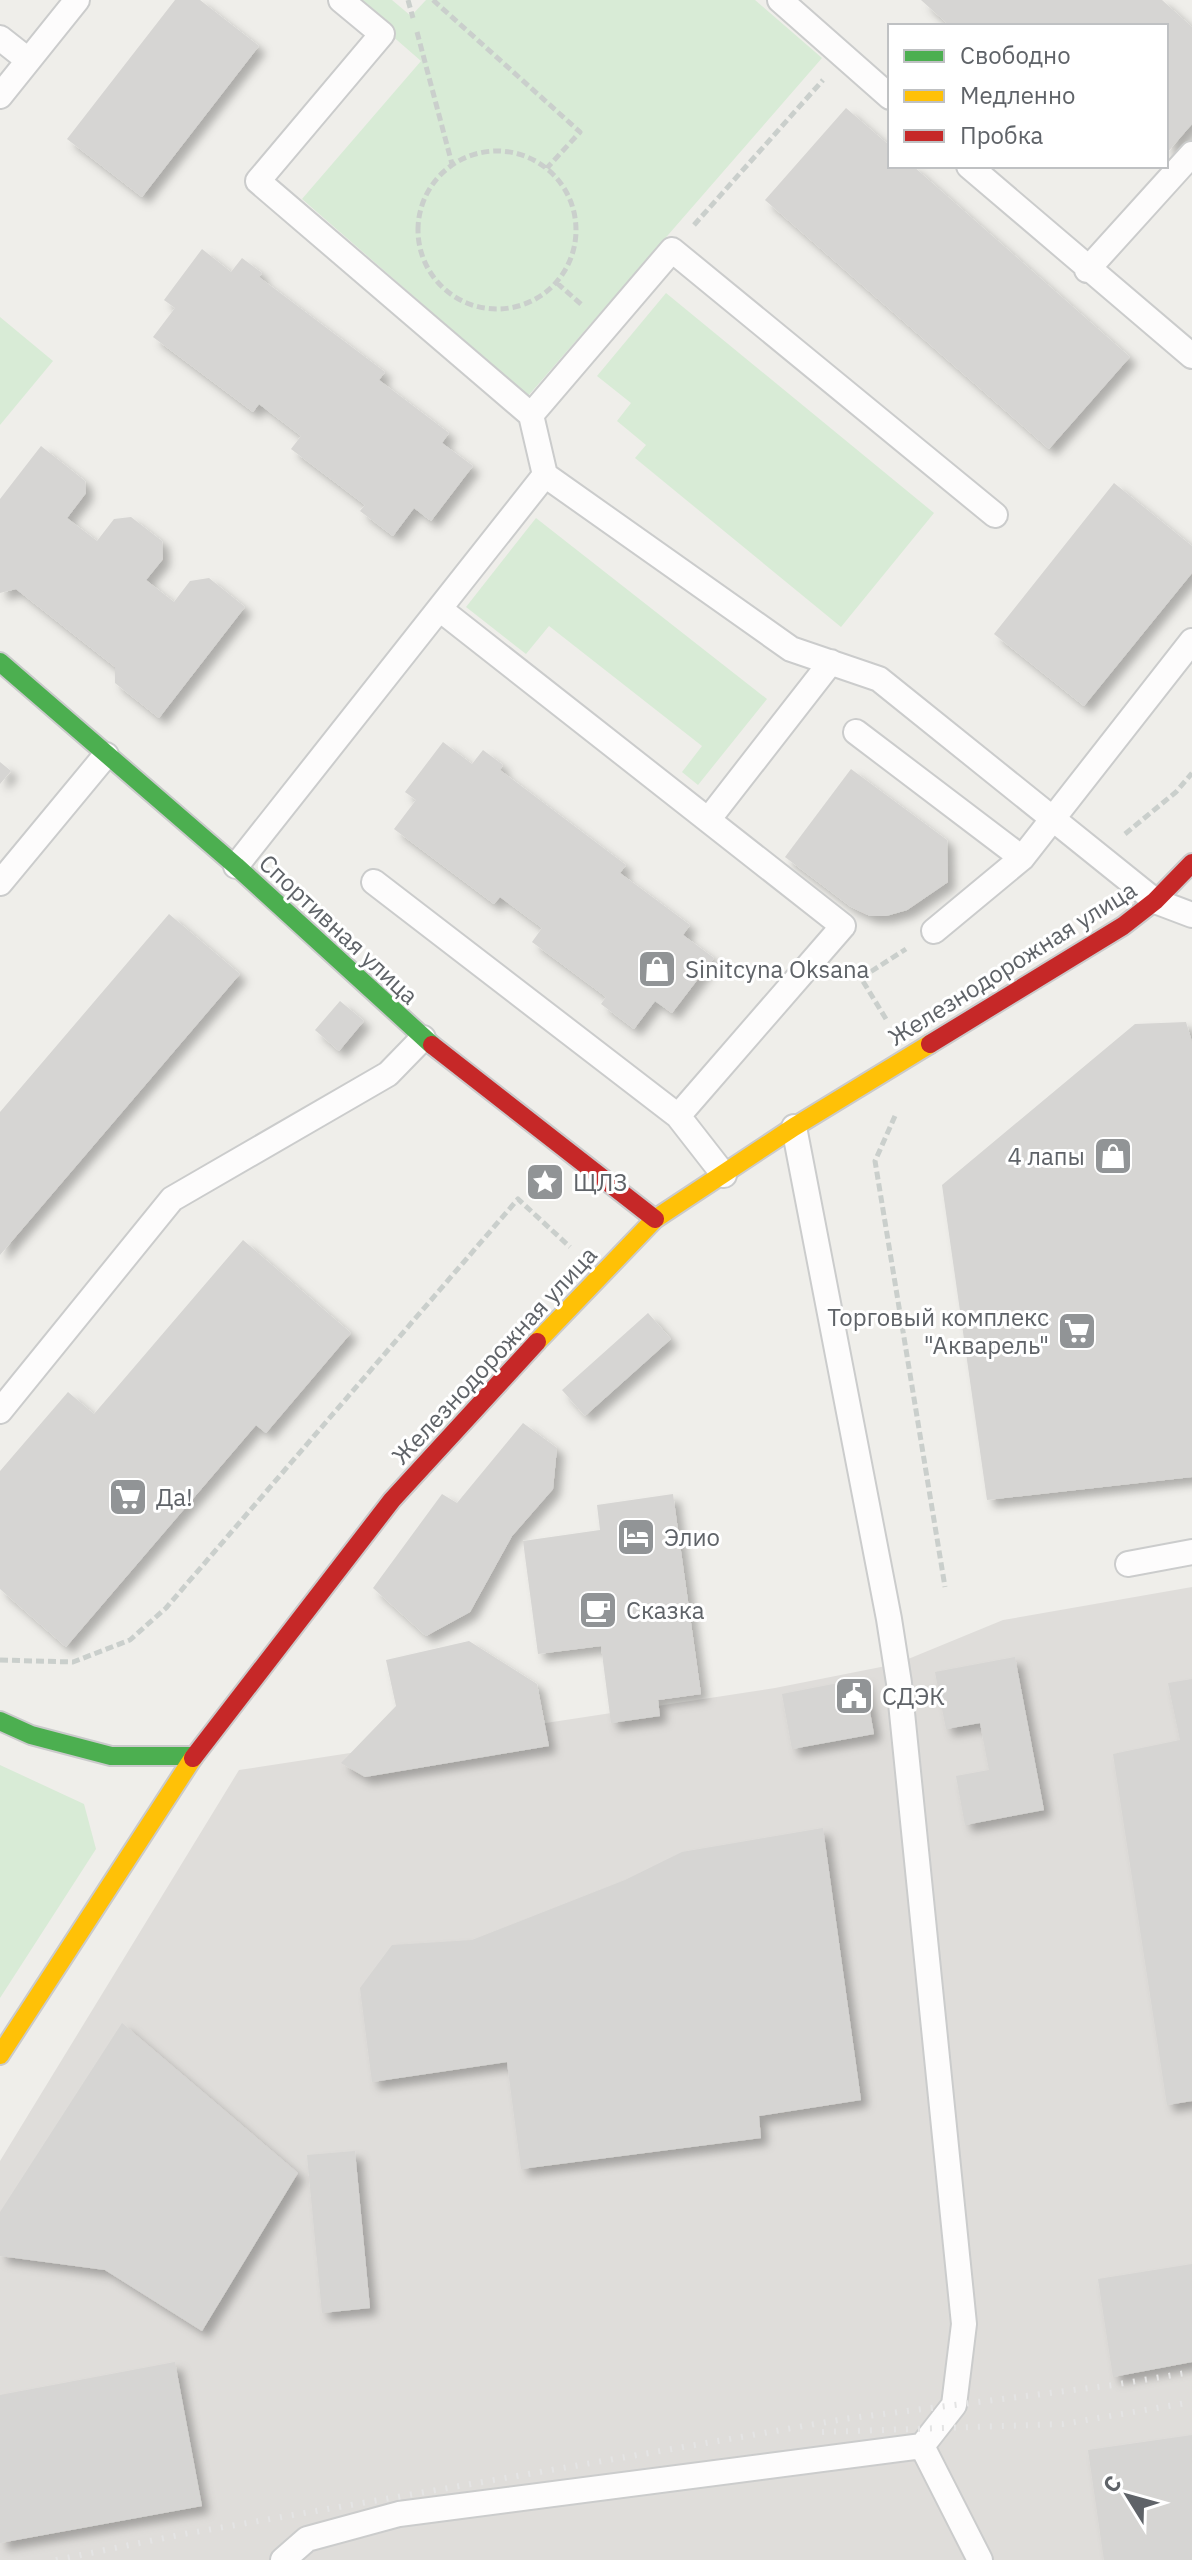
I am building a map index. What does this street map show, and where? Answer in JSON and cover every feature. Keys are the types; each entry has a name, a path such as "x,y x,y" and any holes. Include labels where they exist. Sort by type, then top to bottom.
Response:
{"main road":[{"name":"Спортивная улица","path":"0,662 236,866 423,1038 655,1219"},
{"name":"Железнодорожная улица","path":"0,2055 194,1756 392,1500 465,1418 655,1219 794,1127 1123,926 1155,901 1192,863"},
{"path":"0,1721 31,1735 111,1756 194,1756"}],"lane":[{"path":"0,96 77,0"},
{"path":"341,0 382,34 258,181 531,415 545,475 791,649 879,679 1155,901 1192,915"},
{"path":"780,0 888,95"},
{"path":"0,38 28,60"},
{"path":"1087,270 1192,154"},
{"path":"971,168 1087,270 1192,356"},
{"path":"531,415 672,250 995,515"},
{"path":"236,866 545,475"},
{"path":"441,610 843,926 678,1116"},
{"path":"934,931 1022,858 1192,641"},
{"path":"708,820 831,662"},
{"path":"856,732 1022,858"},
{"path":"0,883 106,755"},
{"path":"374,882 678,1116 724,1175"},
{"path":"0,1411 172,1199 388,1074 423,1038"},
{"path":"283,2560 307,2539 399,2514 922,2446 954,2405 964,2324 899,1683 794,1127"},
{"path":"1128,1564 1192,1552"},
{"path":"922,2446 980,2560"}],"path":[{"path":"408,0 452,164"},
{"path":"433,0 580,132 547,168"},
{"path":"672,250 843,56"},
{"path":"501,150 525,155 547,168 565,187 575,210 577,235 571,261 557,283 535,300 510,309 483,309 457,299 436,282 422,259 417,232 421,206 434,182 452,164 475,153 501,150"},
{"path":"1099,855 1176,792 1192,773"},
{"path":"910,1056 861,978 934,931"},
{"path":"905,1105 895,1116 875,1161 945,1587"},
{"path":"0,1660 73,1662 130,1640 166,1608 518,1199 601,1275"}],"shaded area":[{"path":"1192,1587 1192,2560 0,2560 0,2161 239,1770 775,1688 896,1664 1003,1620"}],"green space":[{"path":"351,0 392,0 411,16 426,0 755,0 822,58 528,396 302,199 421,61"},
{"path":"666,293 934,513 841,627 635,458 646,445 617,421 631,403 597,376"},
{"path":"0,317 53,361 0,425"},
{"path":"536,518 767,699 698,785 682,772 702,746 549,626 526,654 466,607"},
{"path":"0,1765 84,1804 96,1849 0,1998"}],"building":[{"path":"175,0 200,0 259,46 142,197 67,139"},
{"path":"921,0 1162,0 1192,27 1192,124 1168,152 1168,24 948,24"},
{"path":"846,108 888,144 888,168 915,168 1130,357 1049,449 765,200"},
{"path":"202,249 231,272 242,258 262,273 259,277 385,372 379,380 449,433 442,443 473,466 431,521 414,508 393,536 360,511 365,505 291,449 301,436 259,404 253,412 153,337 175,308 164,300"},
{"path":"41,446 85,481 86,493 67,518 97,541 114,519 131,517 162,541 163,559 146,580 174,602 190,581 209,578 245,607 159,718 115,683 115,667 16,589 0,593 0,499"},
{"path":"1114,483 1192,546 1192,573 1084,706 994,634"},
{"path":"443,742 472,764 483,750 503,765 500,770 626,865 620,873 690,925 683,935 714,958 672,1013 655,1001 634,1029 601,1004 606,997 532,942 542,928 500,897 494,904 394,829 416,800 405,792"},
{"path":"0,762 11,771 0,784"},
{"path":"851,769 947,840 948,882 907,910 886,916 870,916 851,907 785,857"},
{"path":"169,914 240,974 0,1255 0,1112"},
{"path":"340,1001 364,1021 339,1051 315,1030"},
{"name":"Торговый комплекс \"Акварель\"","path":"1186,1022 1192,1042 1192,1477 987,1500 942,1185 1135,1024"},
{"path":"243,1240 351,1333 266,1433 256,1425 66,1647 0,1589 0,1471 68,1392 94,1414"},
{"path":"648,1313 671,1339 585,1416 562,1390"},
{"path":"523,1423 557,1448 553,1489 512,1536 470,1612 426,1636 373,1588 442,1494 457,1503"},
{"path":"673,1494 701,1694 658,1700 660,1716 611,1723 601,1646 538,1654 523,1541 600,1530 597,1505"},
{"path":"469,1641 537,1684 549,1746 365,1777 341,1763 396,1706 386,1660"},
{"path":"1015,1657 1044,1810 965,1825 956,1776 989,1770 980,1723 946,1729 935,1672"},
{"path":"864,1678 874,1734 792,1749 782,1694"},
{"path":"1192,1679 1192,2101 1167,2105 1113,1754 1180,1740 1168,1683"},
{"path":"823,1828 861,2100 759,2116 761,2138 521,2169 507,2062 372,2082 360,1988 392,1945 472,1940 625,1880 682,1852"},
{"path":"122,2023 298,2173 202,2331 105,2270 0,2256 0,2212"},
{"path":"355,2151 370,2308 322,2313 307,2155"},
{"path":"1192,2264 1192,2362 1113,2377 1098,2279"},
{"path":"175,2362 202,2506 0,2543 0,2395"},
{"path":"1192,2435 1192,2560 1104,2560 1088,2450"}],"railway":[{"path":"56,2560 184,2534 844,2419 1192,2372"},
{"path":"822,2432 1063,2424 1192,2402"}],"traffic: fast":[{"path":"0,662 236,866 432,1045"},
{"path":"0,1721 31,1735 111,1756 194,1756"}],"traffic: slow":[{"path":"537,1342 655,1219 794,1127 930,1044"},
{"path":"0,2055 193,1758"}],"traffic: jam":[{"path":"930,1044 1123,926 1155,901 1192,863"},
{"path":"432,1045 655,1219"},
{"path":"193,1758 392,1500 537,1342"}],"place":[{"name":"Sinitcyna Oksana","path":"657,969"},
{"name":"4 лапы","path":"1113,1156"},
{"name":"ЩЛЗ","path":"545,1182"},
{"name":"Торговый комплекс \"Акварель\"","path":"1077,1331"},
{"name":"Да!","path":"128,1497"},
{"name":"Элио","path":"636,1537"},
{"name":"Сказка","path":"598,1610"},
{"name":"СДЭК","path":"854,1696"}]}
